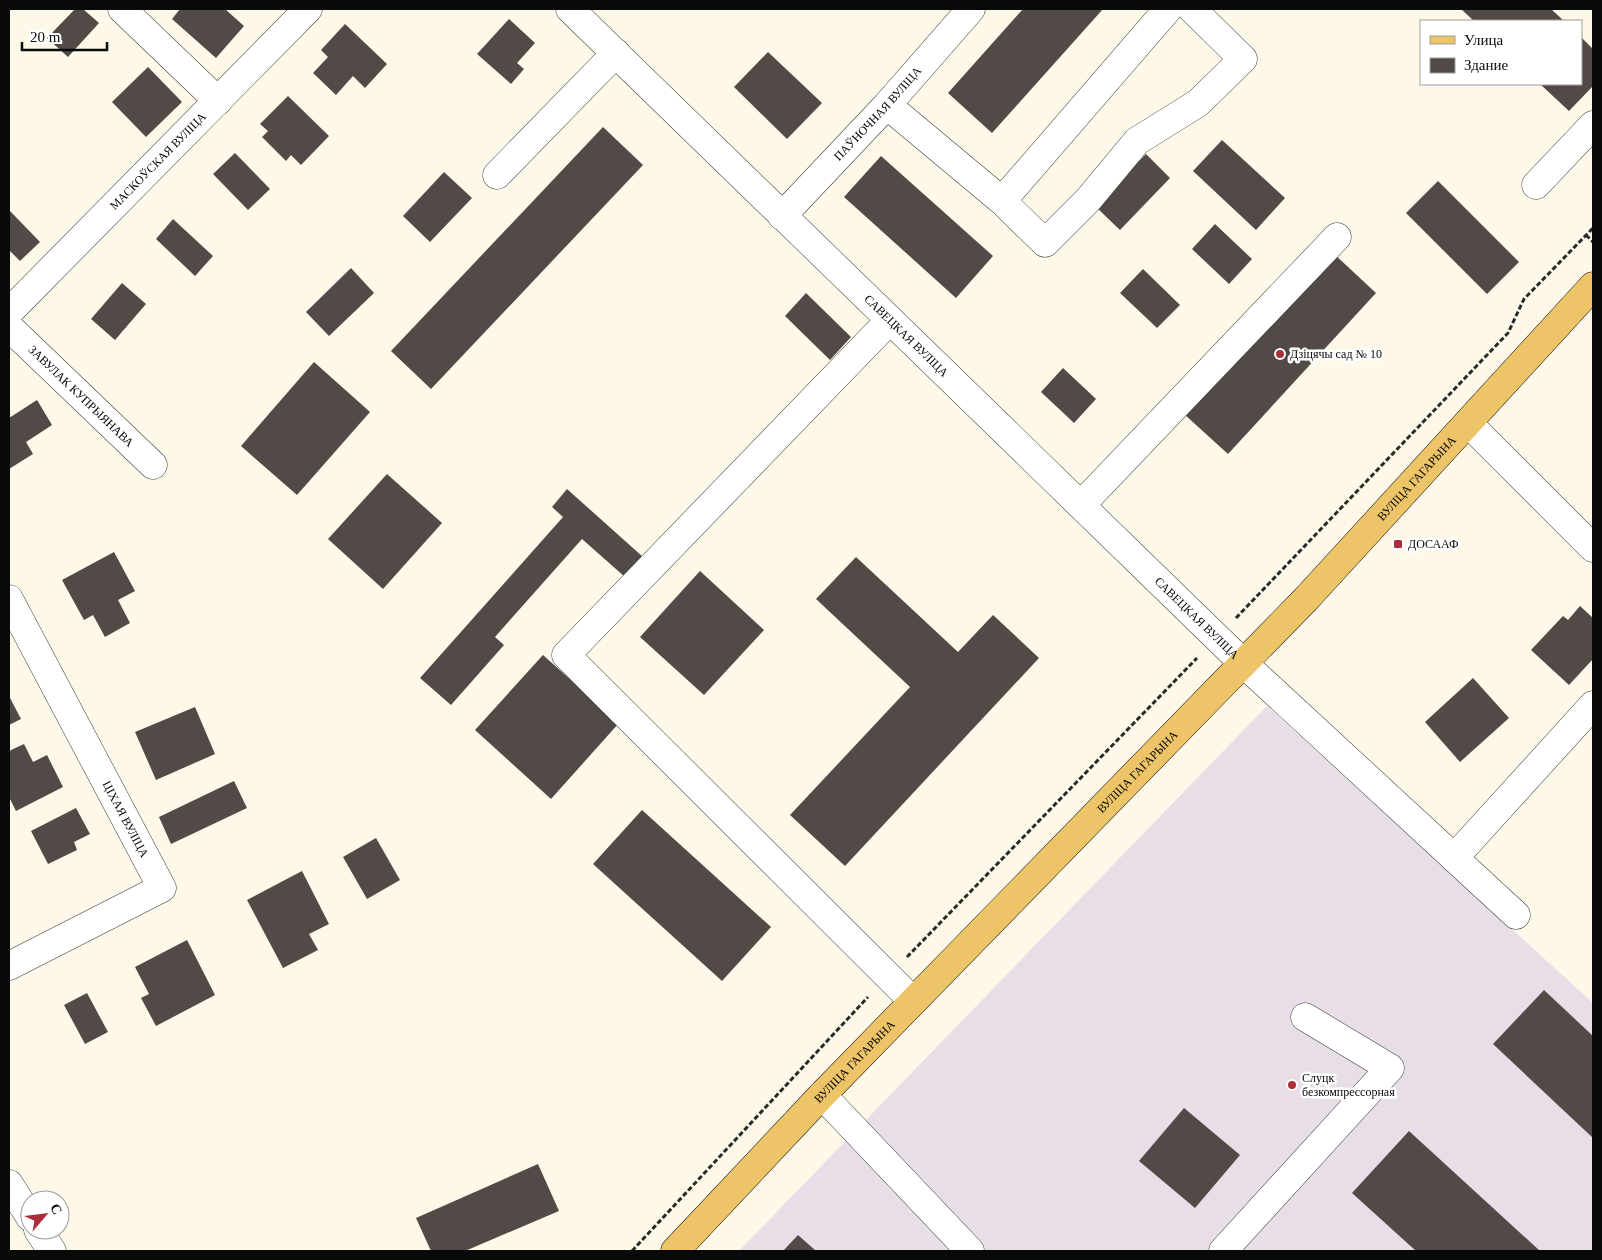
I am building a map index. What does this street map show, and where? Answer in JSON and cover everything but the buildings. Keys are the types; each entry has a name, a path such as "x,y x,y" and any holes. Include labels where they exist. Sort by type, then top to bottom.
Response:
{"main road":[{"name":"ВУЛІЦА ГАГАРЫНА","path":"675,1251 822,1095 1370,531 1593,286"}],"street":[{"path":"122,9 218,101"},
{"name":"МАСКОЎСКАЯ ВУЛІЦА","path":"9,312 308,9"},
{"name":"САВЕЦКАЯ ВУЛІЦА","path":"570,9 1242,662 1516,915"},
{"name":"ПАЎНОЧНАЯ ВУЛІЦА","path":"782,216 887,105 971,9"},
{"path":"1002,201 1168,9"},
{"path":"887,105 1002,201 1045,243 1088,200 1137,141 1198,103 1244,59 1192,9"},
{"path":"497,175 616,53"},
{"path":"1536,185 1593,124"},
{"path":"1081,505 1337,237"},
{"path":"890,320 566,655 913,1001"},
{"name":"ЗАВУЛАК КУПРЫЯНАВА","path":"9,327 153,465"},
{"path":"1468,423 1593,548"},
{"name":"ЦІХАЯ ВУЛІЦА","path":"9,598 162,888 9,966"},
{"path":"1454,858 1593,705"},
{"path":"1223,1251 1390,1068 1305,1017"},
{"path":"822,1095 970,1251"},
{"path":"9,1184 20,1201"},
{"path":"45,1240 52,1251"}],"path":[{"path":"632,1251 888,976 1217,637 1508,333 1524,299 1593,228"},
{"path":"1586,235 1593,242"}],"shaded area":[{"path":"1267,706 1593,1003 1593,1251 739,1251"}],"place":[{"name":"Дзіцячы сад № 10","path":"1280,354"},
{"name":"ДОСААФ","path":"1398,544"},
{"name":"Слуцк безкомпрессорная","path":"1292,1085"}]}
